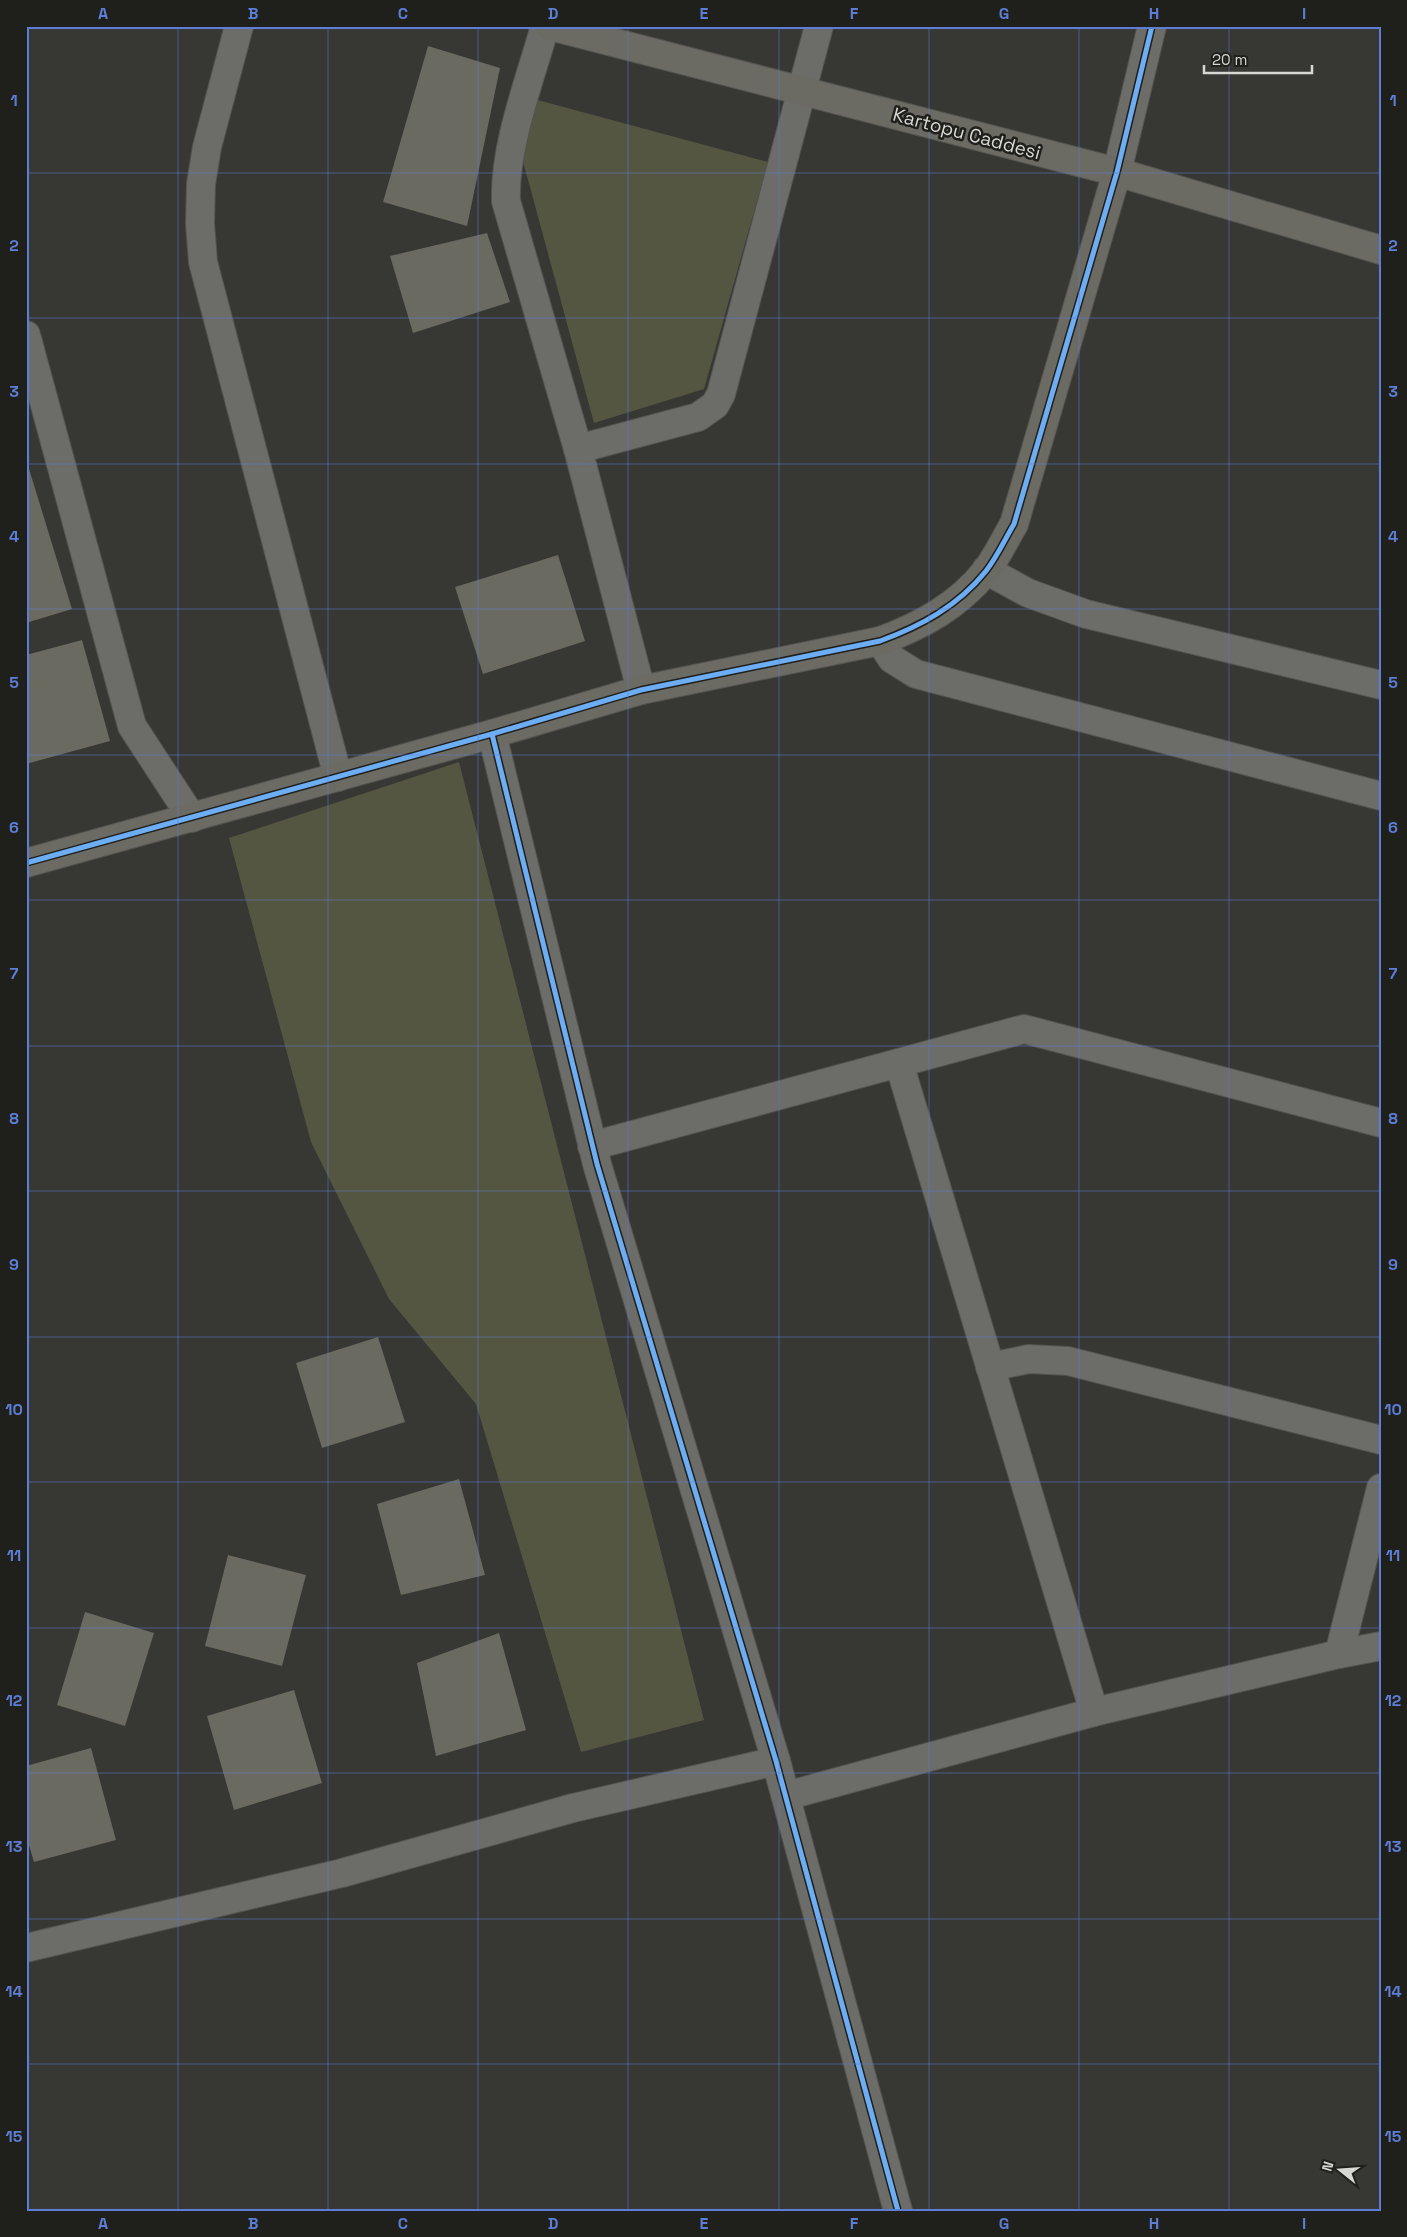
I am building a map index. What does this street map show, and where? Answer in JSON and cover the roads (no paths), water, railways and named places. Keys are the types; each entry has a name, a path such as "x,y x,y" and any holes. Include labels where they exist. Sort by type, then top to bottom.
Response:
{"street":[{"path":"239,26 207,147 200,223 204,262 338,777"},
{"path":"545,26 509,155 505,178 506,200 578,449 641,690"},
{"name":"Kartopu Caddesi","path":"550,26 1118,172 1381,250"},
{"path":"578,449 698,417 715,404 725,382 819,26"},
{"path":"26,863 492,734 641,690 880,641 915,628 954,603 986,570 1014,524 1118,172 1152,26"},
{"path":"26,335 132,726 192,818"},
{"path":"986,570 1028,593 1086,614 1381,685"},
{"path":"880,641 892,658 916,674 1381,796"},
{"path":"492,734 592,1146 776,1761 898,2211"},
{"path":"592,1146 1024,1029 1381,1123"},
{"path":"899,1063 1094,1712"},
{"path":"990,1367 1029,1359 1068,1361 1381,1440"},
{"path":"1339,1654 1381,1488"},
{"path":"786,1796 1094,1712 1339,1654 1381,1646"},
{"path":"26,1948 342,1873 573,1808 776,1761"}]}
